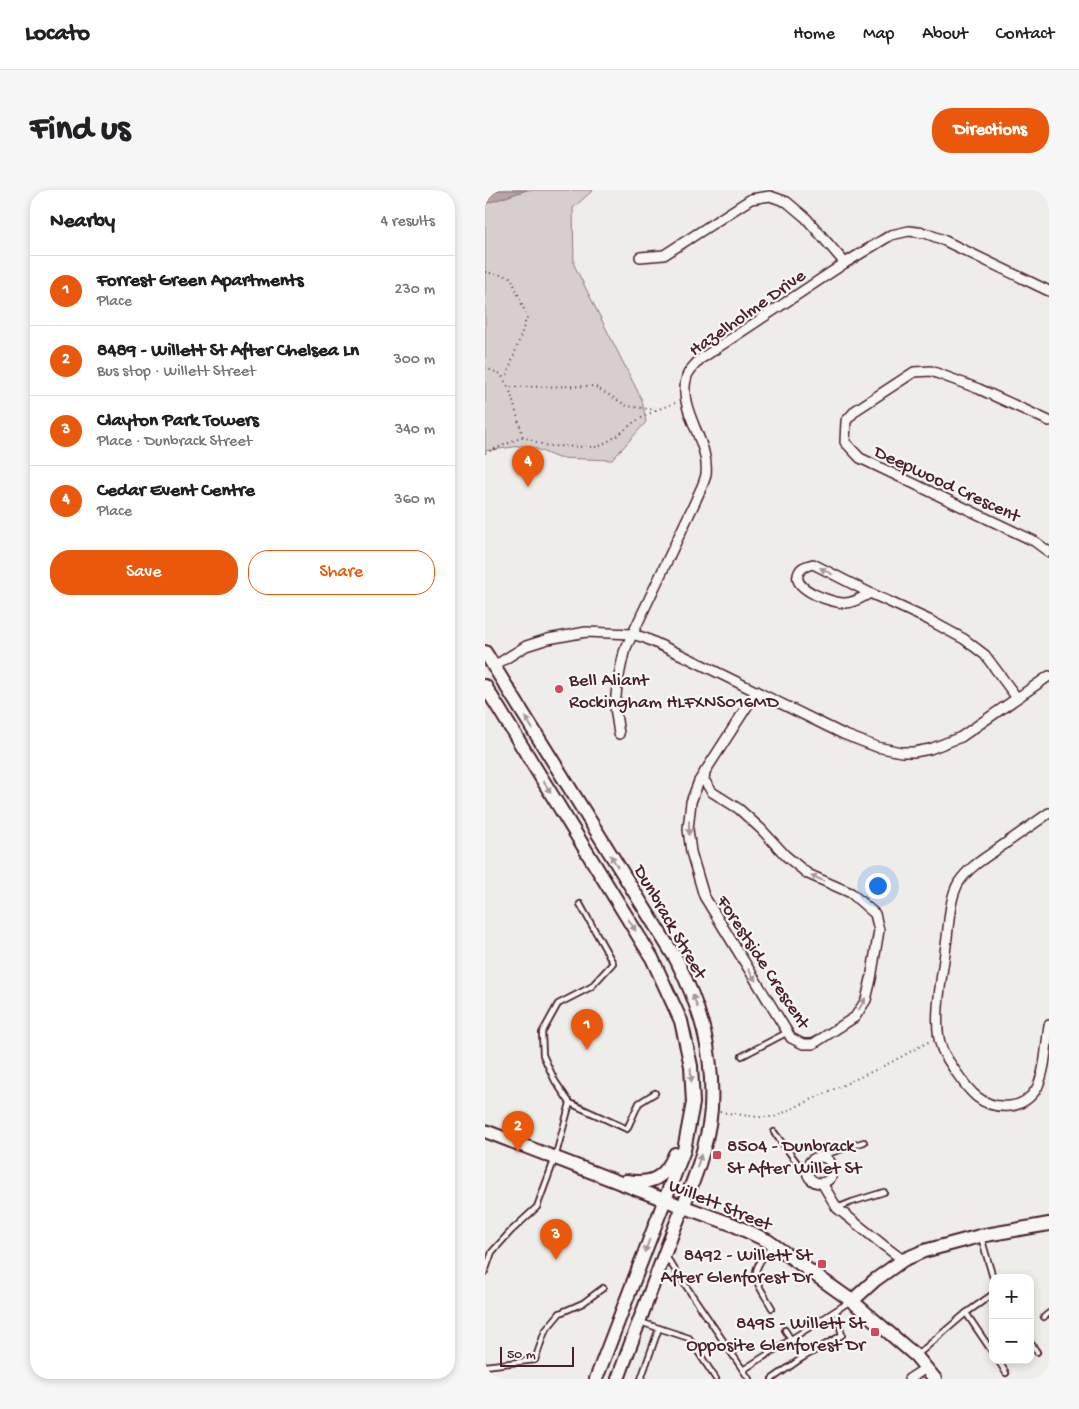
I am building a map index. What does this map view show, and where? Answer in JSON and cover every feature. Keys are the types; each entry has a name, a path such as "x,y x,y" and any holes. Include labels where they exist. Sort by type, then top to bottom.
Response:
{"main road":[{"name":"Dunbrack Street","path":"485,652 676,959 698,1008 710,1058 711,1111 705,1142 618,1379"},
{"name":"Dunbrack Street","path":"485,686 652,958 681,1021 691,1066 693,1103 684,1150 596,1379"},
{"path":"607,1178 638,1183 657,1179 671,1165 690,1122"},
{"name":"Willett Street","path":"485,1131 734,1225 773,1244 852,1301 916,1356 935,1379"},
{"path":"852,1301 875,1280 903,1260 924,1251 980,1236 1049,1224"}],"street":[{"path":"640,257 664,255 751,199 770,196 787,202 806,218 845,263"},
{"name":"Hazelholme Drive","path":"619,734 615,707 617,685 624,652 706,475 705,460 685,400 688,374 699,360 891,234 909,231 925,233 1049,291"},
{"name":"Deepwood Crescent","path":"1049,421 979,389 931,372 914,372 856,410 846,422 845,442 860,458 1034,541 1049,552"},
{"path":"870,593 858,600 845,603 817,596 799,584 797,578 803,566 813,564 964,639 985,655 1017,698"},
{"path":"494,666 526,646 547,639 587,632 632,634 645,638 757,691 843,734 877,747 901,752 930,749 961,737 1049,676"},
{"name":"Forestside Crescent","path":"705,771 704,780 712,792 739,809 786,856 808,874 851,893 875,914 879,930 866,1000 855,1016 813,1044 803,1044 791,1038 704,896 691,852 688,829 691,802 699,781 705,771 757,691"},
{"path":"1049,813 969,870 959,882 953,895 950,914 937,1026 938,1037 944,1054 963,1082 976,1097 988,1104 1001,1107 1016,1106 1028,1098 1036,1088 1042,1072 1049,1025"},
{"path":"821,1156 829,1160 833,1167 833,1172 829,1179 822,1183 813,1181 807,1170 813,1158 821,1156"},
{"path":"822,1183 837,1208 903,1260"},
{"path":"909,1379 926,1368"}],"lane":[{"path":"580,904 613,963 591,987 558,1004 542,1033 543,1055 555,1081 570,1103 627,1129 639,1103 655,1093"},
{"path":"742,1056 788,1032"},
{"path":"485,1272 492,1252 511,1230 537,1206 555,1158 570,1103"},
{"path":"774,1132 798,1164 807,1170"},
{"path":"821,1156 864,1142"},
{"path":"837,1208 884,1192"},
{"path":"980,1236 992,1274"},
{"path":"771,1308 755,1280 756,1269 760,1260 773,1244"},
{"path":"665,1254 749,1379"},
{"path":"485,1366 535,1360 545,1331 560,1313 583,1303 603,1288"},
{"path":"916,1356 966,1313 989,1297"},
{"path":"743,1370 852,1301"},
{"path":"772,1379 802,1358 842,1335 836,1311"},
{"path":"966,1313 989,1347"},
{"path":"1044,1316 1049,1313"},
{"path":"639,1322 689,1338 716,1379"},
{"path":"641,1379 659,1328"},
{"path":"785,1330 802,1358"},
{"path":"1034,1348 1037,1352"},
{"path":"1000,1364 1006,1373"}],"path":[{"path":"485,272 511,277 527,317 505,381"},
{"path":"485,368 501,374 509,387 523,438"},
{"path":"509,387 594,386 627,406 656,410"},
{"path":"485,453 523,438 547,446 598,447 617,436 634,422 656,410 685,400"},
{"path":"711,1111 758,1118 774,1116 886,1065 938,1037"}],"shaded area":[{"path":"485,190 593,190 573,208 574,265 642,400 646,422 612,460 558,458 527,445 485,451"},
{"path":"485,190 527,190 485,204"}],"place":[{"name":"Cedar Event Centre","path":"528,487"},
{"name":"Bell Aliant Rockingham HLFXNS016MD","path":"559,689"},
{"name":"Forrest Green Apartments","path":"587,1050"},
{"name":"8489 - Willett St After Chelsea Ln","path":"518,1152"},
{"name":"8504 - Dunbrack St After Willet St","path":"717,1155"},
{"name":"Clayton Park Towers","path":"556,1260"},
{"name":"8492 - Willett St After Glenforest Dr","path":"822,1264"},
{"name":"8495 - Willett St Opposite Glenforest Dr","path":"875,1332"}]}
